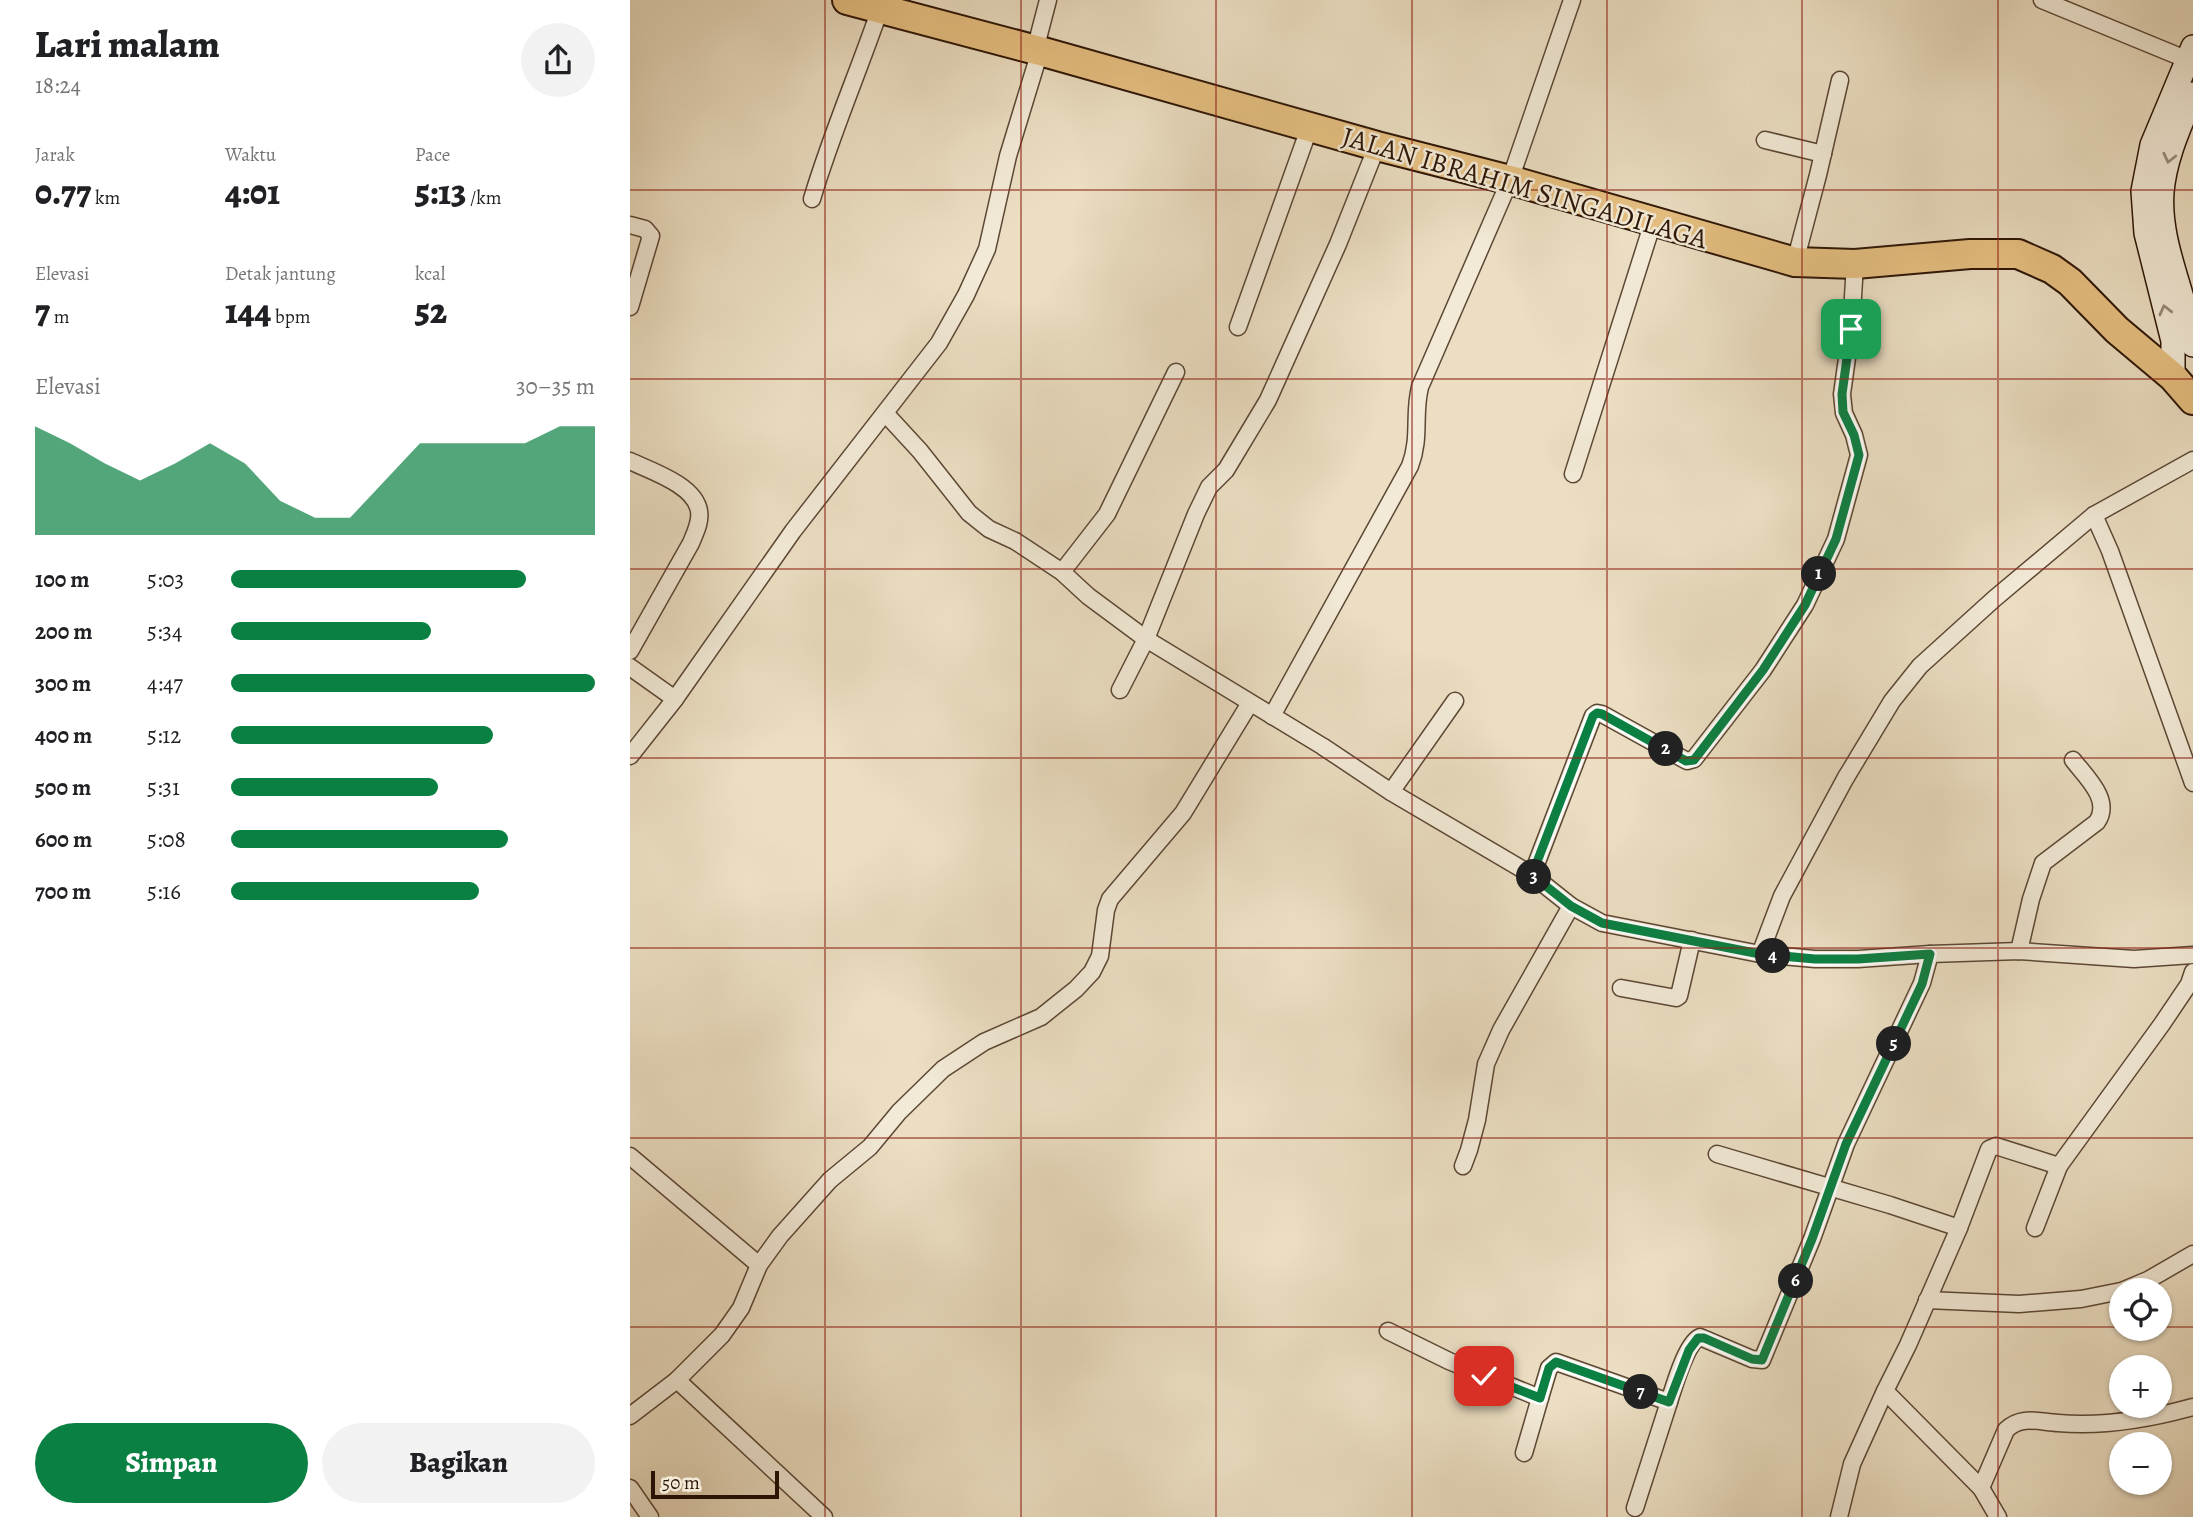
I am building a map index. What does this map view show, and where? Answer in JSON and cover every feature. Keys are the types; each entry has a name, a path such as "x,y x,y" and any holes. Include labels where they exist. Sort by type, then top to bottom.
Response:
{"highway":[{"name":"JALAN IBRAHIM SINGADILAGA","path":"860,3 1377,146 1510,180 1795,262 1855,264 1992,253 2018,254 2052,269 2070,282 2117,330 2173,377 2193,400"}],"main road":[{"path":"2190,54 2182,104 2152,145 2143,191 2193,345"},
{"path":"2155,230 2173,341 2173,377"}],"street":[{"path":"630,756 675,699 793,531 939,344 987,249 1048,0"},
{"path":"1272,716 1410,466 1417,447 1420,387 1510,180 1572,0"},
{"path":"2042,0 2190,54"},
{"path":"811,199 827,149 862,64 860,3"},
{"path":"1795,262 1840,80"},
{"path":"1238,327 1310,126"},
{"path":"1765,140 1823,153"},
{"path":"1120,690 1146,639 1209,487 1226,470 1268,400 1338,244 1377,146"},
{"path":"1573,474 1653,222"},
{"path":"630,225 645,229 651,236 630,307"},
{"path":"1532,875 1593,716 1602,714 1686,761 1694,760 1763,670 1805,605 1836,539 1859,455 1854,435 1843,412 1842,394 1851,329 1855,264"},
{"path":"1062,572 1107,514 1176,372"},
{"path":"885,413 920,451 969,513 989,528 1015,541 1062,572 1088,596 1146,639 1322,746 1391,792 1532,875 1571,906 1602,923 1760,954 1815,959 2019,951 2134,959 2193,956"},
{"path":"1760,954 1782,896 1845,779 1892,701 1920,666 1994,599 2094,515 2193,460"},
{"path":"630,461 676,482 699,510 698,528 691,543 630,651"},
{"path":"2094,515 2110,551 2193,783"},
{"path":"630,667 675,699"},
{"path":"1391,792 1455,701"},
{"path":"630,1416 701,1358 741,1308 760,1265 780,1236 830,1180 870,1147 899,1112 943,1069 984,1042 1041,1017 1076,989 1092,972 1100,956 1110,899 1183,813 1250,703"},
{"path":"2019,951 2031,899 2043,863 2097,822 2102,815 2101,799 2073,760"},
{"path":"1463,1166 1476,1121 1486,1063 1501,1030 1571,906"},
{"path":"1621,988 1676,998 1679,996 1692,940"},
{"path":"1635,1508 1669,1402 1689,1350 1698,1338 1704,1338 1752,1359 1760,1360 1765,1357 1846,1144 1922,984 1930,954"},
{"path":"2035,1228 2059,1166 2162,1024 2189,984 2193,972"},
{"path":"1839,1517 1852,1464 1959,1228 1991,1147 1996,1146 2059,1166"},
{"path":"1717,1154 1959,1228"},
{"path":"630,1156 760,1265"},
{"path":"2151,1278 2193,1254"},
{"path":"1927,1300 2018,1304 2081,1299 2109,1293"},
{"path":"1388,1331 1449,1361 1540,1398"},
{"path":"1524,1453 1549,1368 1556,1362 1669,1402"},
{"path":"677,1380 824,1517"},
{"path":"1885,1391 1981,1488 1998,1517"},
{"path":"1981,1488 2007,1430 2013,1424 2027,1420 2096,1425 2167,1415 2193,1407"},
{"path":"630,1488 650,1517"}],"route":[{"path":"1484,1376 1540,1398 1549,1368 1556,1362 1669,1402 1695,1339 1704,1338 1752,1359 1762,1360 1812,1239 1846,1144 1922,984 1930,954 1858,959 1782,957 1602,923 1571,906 1532,875 1593,716 1602,714 1686,761 1694,760 1763,670 1805,605 1836,539 1859,455 1854,435 1843,412 1842,394 1851,329"}]}
